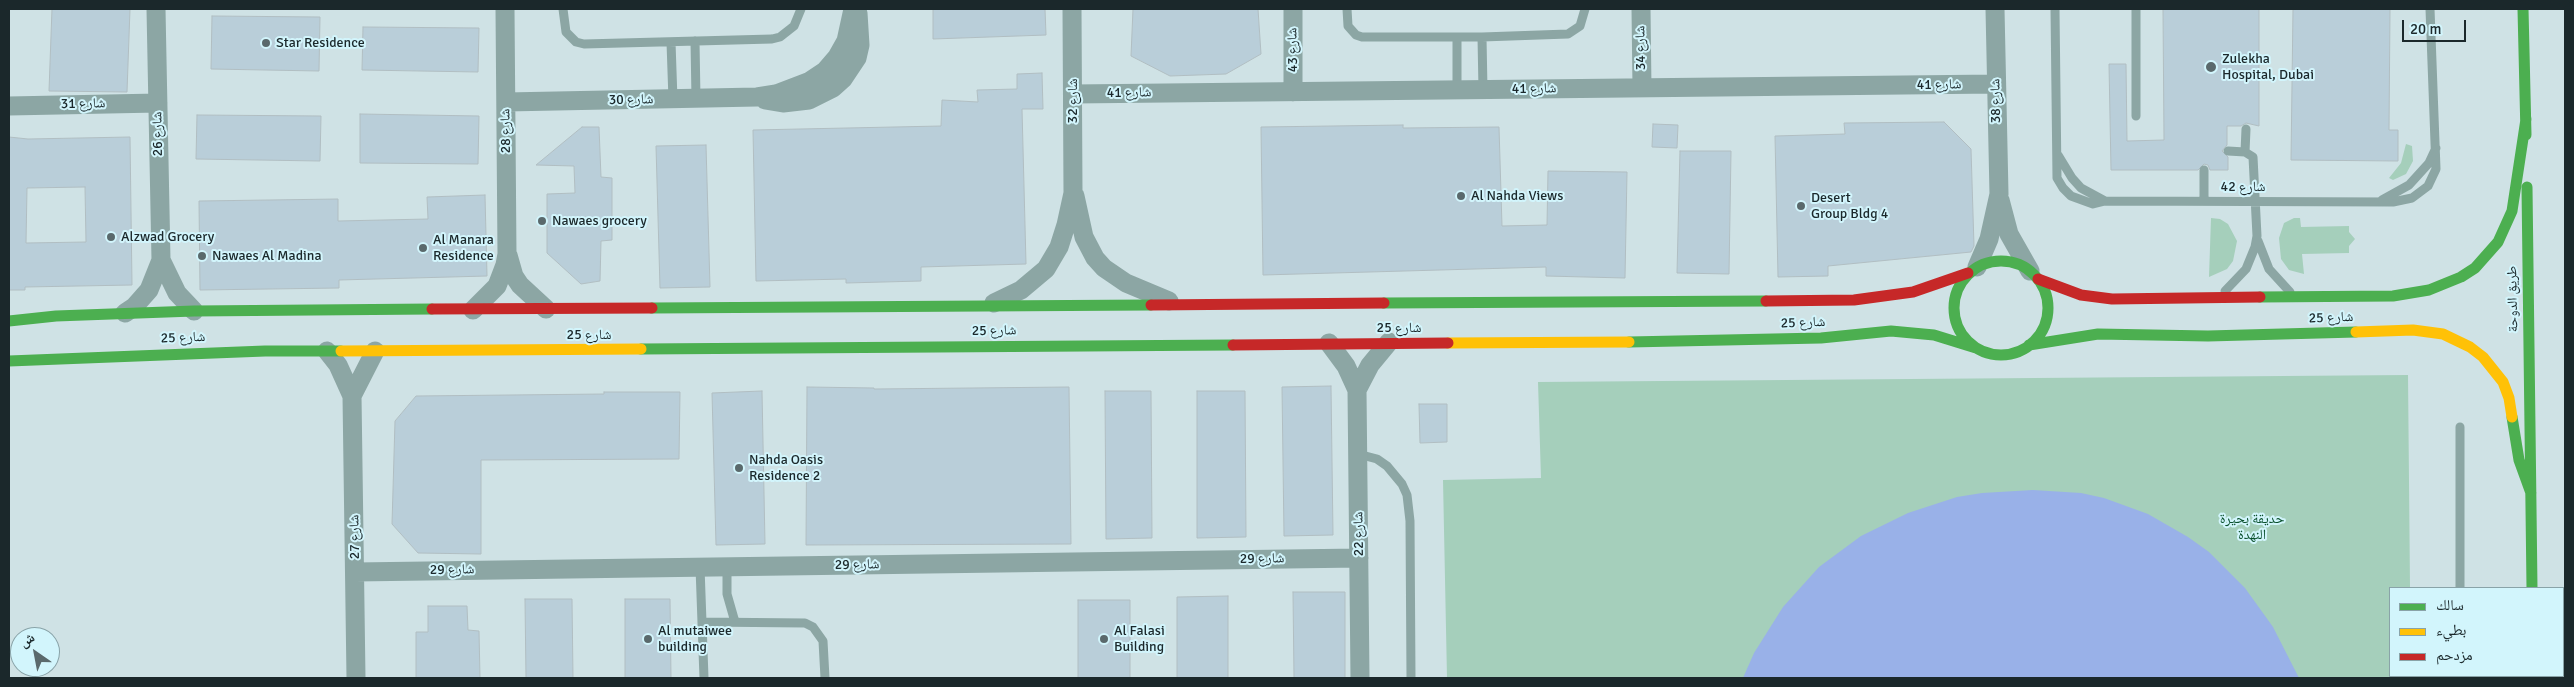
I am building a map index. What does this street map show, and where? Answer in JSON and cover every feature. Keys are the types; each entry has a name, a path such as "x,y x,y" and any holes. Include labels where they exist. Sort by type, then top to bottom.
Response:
{"street":[{"name":"شارع 26","path":"125,313 134,307 149,290 161,260 156,9"},
{"name":"شارع 28","path":"473,310 496,286 506,265 505,9"},
{"name":"شارع 30","path":"506,102 757,97 794,88 810,81 825,70 837,57 846,40 852,9"},
{"name":"شارع 30","path":"757,97 770,101 796,102 822,94 843,79 851,69 860,45 861,32 856,9"},
{"name":"شارع 32","path":"989,304 1021,290 1046,269 1064,236 1073,192 1072,9"},
{"name":"شارع 43","path":"1292,9 1294,92"},
{"name":"شارع 34","path":"1641,9 1642,88"},
{"name":"شارع 38","path":"1996,9 1999,194 2009,234 2034,275"},
{"name":"طريق الدوحة","path":"2523,9 2532,587"},
{"name":"شارع 41","path":"1073,94 1996,84"},
{"name":"شارع 31","path":"9,106 158,103"},
{"name":"شارع 25","path":"2034,275 2066,291 2096,297 2411,294 2446,285 2475,268 2498,242 2512,211 2520,140 2526,119"},
{"name":"شارع 32","path":"1073,192 1078,205 1084,237 1095,258 1104,268 1126,283 1174,303"},
{"name":"شارع 38","path":"1973,270 1991,231 1999,194"},
{"name":"شارع 28","path":"507,254 514,276 520,285 527,294 546,308"},
{"name":"شارع 26","path":"161,260 177,294 194,311"},
{"path":"1998,261 2010,261 2034,275 2044,290 2047,314 2038,337 2029,345 2006,354 1987,353 1976,348 1963,336 1955,318 1956,293 1973,270 1998,261"},
{"name":"شارع 25","path":"9,321 35,317 194,311 989,304 1854,300 1913,292 1973,270"},
{"name":"شارع 25","path":"2029,345 2075,336 2098,334 2218,336 2414,330 2443,334 2464,343 2483,357 2503,382 2509,398 2519,460 2531,493"},
{"name":"شارع 25","path":"9,361 245,352 327,351 1390,342 1682,342 1821,338 1891,331 1934,335 1976,348"},
{"name":"شارع 22","path":"1357,390 1370,365 1390,342"},
{"name":"شارع 22","path":"1329,343 1346,366 1357,390 1360,678"},
{"name":"شارع 27","path":"327,351 338,365 352,396 356,678"},
{"name":"شارع 27","path":"352,396 375,351"},
{"name":"شارع 29","path":"355,572 1359,558"}],"lane":[{"path":"563,9 566,32 576,42 584,44 780,37 794,26 801,9"},
{"path":"1347,9 1348,26 1356,35 1362,37 1482,37 1568,34 1580,26 1585,9"},
{"name":"شارع 42","path":"2055,9 2057,178 2071,196 2082,202 2093,204 2105,201 2403,201 2412,198 2428,186 2436,169 2430,9"},
{"path":"2136,9 2136,116"},
{"path":"1457,37 1457,90"},
{"path":"1482,37 1483,90"},
{"path":"694,41 696,99"},
{"path":"671,42 673,100"},
{"path":"2245,152 2246,129"},
{"name":"شارع 42","path":"2381,201 2409,185 2429,162 2436,148"},
{"path":"2217,297 2238,280 2246,269 2255,247 2257,236 2254,161 2251,155 2245,152 2228,151"},
{"name":"شارع 42","path":"2058,154 2076,183 2092,195 2105,201"},
{"path":"2204,170 2204,201"},
{"path":"2257,236 2262,253 2270,269 2281,284 2296,296"},
{"path":"2460,427 2460,587"},
{"path":"1358,454 1377,459 1387,466 1396,474 1407,495 1410,521 1411,678"},
{"path":"727,566 727,594 735,622"},
{"path":"700,567 704,678"},
{"path":"703,622 805,624 813,627 823,641 825,678"}],"green space":[{"path":"2406,144 2412,146 2413,161 2406,174 2393,180 2389,178 2401,163"},
{"path":"2211,218 2220,219 2228,224 2237,241 2233,261 2227,269 2209,277"},
{"path":"2294,218 2300,218 2301,227 2349,226 2349,232 2355,239 2349,246 2349,253 2302,254 2304,274 2289,270 2281,259 2279,238 2284,223"},
{"name":"حديقة بحيرة النهدة","path":"2408,375 2410,587 2389,587 2389,677 2411,678 1447,678 1443,480 1541,478 1538,382"}],"water":[{"path":"2033,490 2081,493 2104,498 2148,514 2188,537 2209,552 2245,588 2273,627 2299,678 1743,678 1754,653 1783,607 1819,567 1861,536 1908,513 1957,497 1982,493"}],"building":[{"path":"52,9 130,9 127,92 49,91"},
{"path":"933,9 1045,9 1046,35 933,39"},
{"path":"1133,9 1258,9 1261,54 1226,74 1170,76 1131,56"},
{"name":"Zulekha Hospital, Dubai","path":"2163,9 2259,9 2259,126 2246,123 2241,126 2227,126 2227,145 2222,151 2228,157 2228,170 2210,170 2208,165 2204,164 2198,170 2111,170 2109,64 2126,64 2127,141 2164,140"},
{"path":"2293,9 2390,9 2389,130 2398,130 2398,161 2291,160"},
{"name":"Star Residence","path":"212,16 320,17 319,71 211,69"},
{"path":"363,27 479,28 478,72 362,70"},
{"path":"1042,73 1043,109 1022,109 1026,264 921,267 921,281 846,283 846,279 756,281 753,130 941,126 942,100 978,102 977,90 1017,89 1017,74"},
{"path":"360,114 479,116 478,164 360,163"},
{"path":"197,115 321,116 320,161 196,159"},
{"path":"1944,122 1971,149 1974,246 1971,252 1828,266 1828,276 1778,277 1775,136 1845,134 1844,123"},
{"path":"1653,124 1678,125 1677,148 1652,147"},
{"path":"1403,125 1403,128 1499,127 1502,226 1547,225 1548,171 1627,172 1625,278 1546,276 1546,267 1263,275 1261,127"},
{"path":"582,127 599,127 601,177 612,178 612,240 601,241 600,281 581,284 547,253 547,194 575,193 574,166 536,165"},
{"path":"9,137 28,139 130,137 132,285 25,287 25,290 9,290","holes":["85,187 86,242 26,243 27,188"]},
{"path":"706,145 710,287 660,288 656,146"},
{"path":"1680,151 1731,151 1729,274 1677,273"},
{"path":"485,195 487,276 339,280 339,288 200,290 199,201 338,199 338,221 428,219 427,197"},
{"path":"1331,386 1333,535 1284,536 1282,387"},
{"path":"807,387 874,389 1069,387 1071,544 806,545"},
{"name":"Nahda Oasis Residence 2","path":"762,391 765,544 716,545 712,393"},
{"path":"1105,391 1151,391 1152,538 1106,539"},
{"path":"1197,391 1245,391 1246,537 1197,538"},
{"path":"604,392 680,392 679,459 481,460 481,554 418,553 392,524 395,421 416,396 604,394"},
{"path":"1419,404 1447,404 1447,442 1420,443"},
{"path":"1293,592 1345,592 1345,678 1294,678"},
{"path":"1228,596 1228,678 1177,678 1177,597"},
{"path":"525,599 572,599 573,678 526,678"},
{"name":"Al mutaiwee building","path":"625,599 670,599 671,678 625,678"},
{"name":"Al Falasi Building","path":"1078,600 1130,600 1130,678 1078,678"},
{"path":"428,606 467,606 468,630 479,631 480,678 416,678 416,632 428,632"}],"traffic: fast":[{"path":"2523,9 2526,135"},
{"path":"2260,297 2393,296 2429,290 2461,277 2475,268 2498,242 2512,211 2526,119"},
{"path":"2527,187 2532,587"},
{"path":"2001,261 2019,265 2034,275 2044,290 2048,308 2044,326 2034,341 2019,351 2001,355 1983,351 1968,341 1958,326 1954,308 1958,290 1968,275 1983,265 2001,261"},
{"path":"1384,303 1766,301"},
{"path":"652,308 1151,305"},
{"path":"9,321 56,316 194,311 432,309"},
{"path":"1629,342 1821,338 1891,331 1934,335 1976,348"},
{"path":"2029,345 2098,334 2208,336 2356,332"},
{"path":"641,349 1233,345"},
{"path":"9,361 265,351 341,351"},
{"path":"2512,417 2519,460 2531,493"}],"traffic: slow":[{"path":"2356,332 2413,330 2443,334 2470,347 2483,357 2503,382 2509,398 2512,417"},
{"path":"1448,343 1629,342"},
{"path":"341,351 641,349"}],"traffic: jam":[{"path":"1766,301 1854,300 1913,292 1968,273"},
{"path":"2038,279 2081,295 2112,299 2260,297"},
{"path":"1151,305 1384,303"},
{"path":"432,309 652,308"},
{"path":"1233,345 1448,343"}],"place":[{"name":"Star Residence","path":"266,43"},
{"name":"Zulekha Hospital, Dubai","path":"2211,67"},
{"name":"Al Nahda Views","path":"1461,196"},
{"name":"Desert Group Bldg 4","path":"1801,206"},
{"name":"Nawaes grocery","path":"542,221"},
{"name":"Alzwad Grocery","path":"111,237"},
{"name":"Al Manara Residence","path":"423,248"},
{"name":"Nawaes Al Madina","path":"202,256"},
{"name":"Nahda Oasis Residence 2","path":"739,468"},
{"name":"Al mutaiwee building","path":"648,639"},
{"name":"Al Falasi Building","path":"1104,639"}]}
